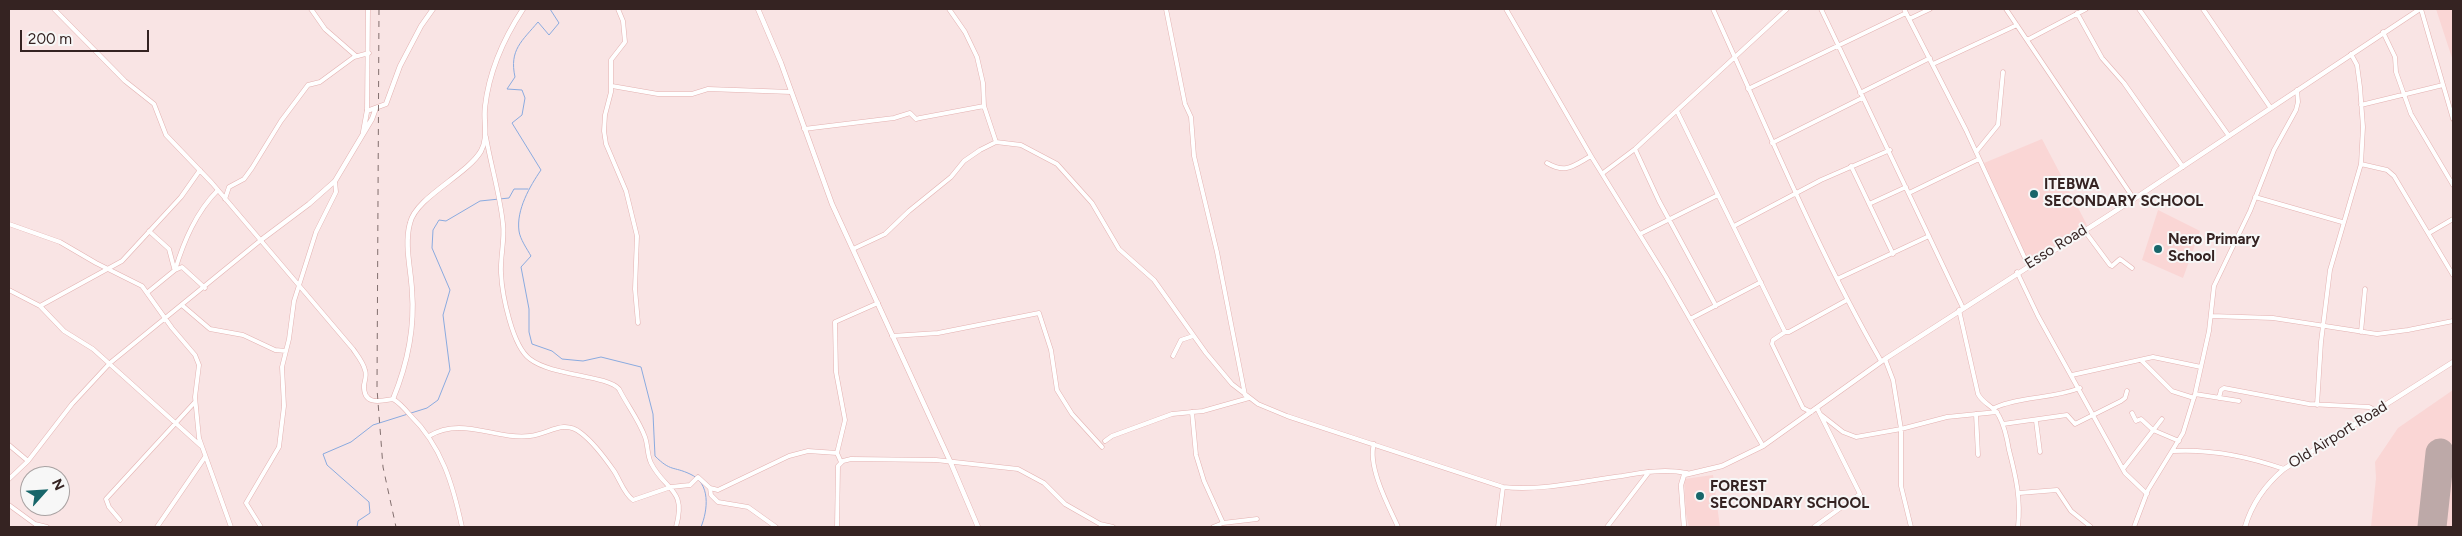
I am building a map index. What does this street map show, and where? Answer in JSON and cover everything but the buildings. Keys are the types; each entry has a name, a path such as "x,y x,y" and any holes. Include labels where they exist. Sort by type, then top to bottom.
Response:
{"street":[{"path":"54,9 125,81 154,104 166,135 218,190 358,357 366,372 364,390 366,395 373,401 381,403 393,399"},
{"path":"311,9 325,30 356,56"},
{"path":"364,134 364,122 367,111 369,53 368,9"},
{"path":"367,111 387,102 400,66 421,26 433,9"},
{"path":"393,399 403,373 410,339 412,292 408,238 411,218 443,185 464,171 476,159 484,147 486,137 486,102 498,54 523,9"},
{"path":"618,9 623,21 625,38 623,46 611,60 612,86 604,131 606,144 628,197 637,236 635,289 638,324"},
{"path":"758,9 774,46 832,204 950,461 978,527"},
{"path":"949,9 965,32 977,57 983,83 984,106 996,142"},
{"path":"1166,9 1185,104 1191,117 1194,156 1218,252 1247,396"},
{"path":"1506,9 1763,446"},
{"path":"1713,9 1772,143 1847,300 1892,376 1901,429 1903,454 1901,486 1911,527"},
{"path":"1603,173 1635,149 1787,9"},
{"path":"1821,9 1862,98 1890,150 1961,309 1978,394 1982,400 1994,408 2003,424 2019,493 2018,527"},
{"path":"1909,19 1930,9"},
{"path":"2006,9 2134,199"},
{"path":"2027,40 2086,9"},
{"path":"2139,9 2229,136"},
{"path":"2202,9 2270,107"},
{"path":"2421,9 2453,119"},
{"name":"Esso Road","path":"1687,473 1722,466 1763,446 1883,360 2017,272 2134,199 2383,32 2421,9"},
{"path":"1748,89 1905,11 1976,152 2028,265"},
{"path":"2077,13 2102,58 2124,83 2183,167"},
{"path":"1933,64 2017,25"},
{"path":"2383,32 2392,51 2396,72 2413,118 2430,142 2453,185"},
{"path":"225,199 230,187 244,179 281,121 308,85 320,82 356,56 369,53"},
{"path":"2317,405 2323,326 2330,270 2342,222 2360,164 2363,126 2359,74 2351,54"},
{"path":"1860,93 1930,58"},
{"path":"1976,152 1998,125 2003,72"},
{"path":"612,86 658,94 692,94 708,89 791,92"},
{"path":"2361,105 2443,86"},
{"path":"2134,527 2147,494 2179,441 2194,396 2201,367 2211,316 2214,286 2244,226 2274,150 2296,110 2298,102 2297,90"},
{"path":"1772,143 1862,98"},
{"path":"804,128 894,118 910,113 916,119 984,106"},
{"path":"9,479 28,461 72,404 110,363 183,306 335,181 364,134 376,108"},
{"path":"1677,111 1785,332"},
{"path":"486,137 504,235 501,276 510,321 524,353 531,360 550,369 616,386 644,435 651,464 671,487 680,508 676,527"},
{"path":"853,249 885,234 909,211 951,177 964,160 996,142 1021,145 1057,164 1097,208 1105,228 1119,249 1154,280 1193,336 1219,369 1247,396 1287,416 1503,487 1531,488 1670,470 1687,473"},
{"path":"1635,149 1669,219 1716,306"},
{"path":"1734,226 1796,192 1890,150"},
{"path":"1547,163 1560,170 1566,170 1591,156"},
{"path":"1909,193 1979,159"},
{"path":"2360,164 2390,172 2453,275"},
{"path":"1851,166 1893,254"},
{"path":"40,306 122,261 186,191 200,170"},
{"path":"261,527 246,503 279,447 284,406 282,367 298,284 316,232 336,192 335,181"},
{"path":"1869,204 1906,187"},
{"path":"148,292 174,270 193,225 205,204 218,190"},
{"path":"1640,234 1718,195"},
{"path":"2254,197 2342,222"},
{"path":"2429,233 2453,220"},
{"path":"9,224 60,242 142,286 194,354 198,363 195,402 201,446 231,527"},
{"path":"2084,230 2110,265 2112,266 2120,259 2132,268"},
{"path":"149,231 169,249 174,270"},
{"path":"1837,279 1929,236"},
{"path":"174,270 186,268 205,288"},
{"path":"2017,272 2038,316 2080,388 2123,469 2133,483 2147,494"},
{"path":"1690,319 1761,282"},
{"path":"2360,332 2365,288"},
{"path":"9,290 40,306 64,331 88,345 110,363 129,383 201,446"},
{"path":"1811,412 1803,408 1772,344 1773,340 1847,300"},
{"path":"837,527 838,470 841,462 837,452 845,420 837,377 835,322 878,303"},
{"path":"183,306 210,329 238,334 275,350 286,351"},
{"path":"892,336 938,333 1040,313 1051,350 1057,390 1072,414 1102,447"},
{"path":"2211,316 2273,318 2376,334 2398,332 2453,321"},
{"path":"1172,356 1181,340 1193,336"},
{"path":"2072,375 2160,357 2201,367"},
{"path":"2141,360 2172,391 2194,396 2239,401"},
{"name":"Old Airport Road","path":"2245,527 2260,493 2268,482 2284,469 2453,362"},
{"path":"1994,408 2017,400 2060,395 2080,388"},
{"path":"2219,398 2221,390 2224,388 2317,405 2369,407 2377,411"},
{"path":"2003,424 2036,421 2067,415 2075,424 2094,416 2125,398 2127,391"},
{"path":"1105,441 1112,436 1172,414 1214,408 1247,396"},
{"path":"393,399 419,423 448,473 462,527"},
{"path":"120,520 109,507 106,499 195,402"},
{"path":"1814,527 1860,494 1817,408"},
{"path":"1192,412 1196,455 1204,481 1223,524"},
{"path":"1820,414 1843,432 1856,437 1901,429 1947,417 1997,412"},
{"path":"1976,414 1978,455"},
{"path":"2132,414 2136,420 2142,419 2154,430 2179,441"},
{"path":"2123,469 2162,419"},
{"path":"2036,421 2040,452"},
{"path":"428,436 441,430 459,427 529,436 555,427 570,427 577,430 592,444 614,470 632,499 641,498 671,487 692,484 698,477 710,488 718,490 793,454 808,451 837,452"},
{"path":"1374,444 1372,453 1376,478 1398,527"},
{"path":"9,445 28,461"},
{"path":"2174,451 2215,453 2252,460 2284,469"},
{"path":"157,527 205,457"},
{"path":"841,462 863,459 950,461 1009,467 1027,473 1044,484 1065,504 1100,524 1114,527"},
{"path":"1607,527 1649,472"},
{"path":"1684,527 1681,485 1682,478 1687,473"},
{"path":"1498,527 1503,487"},
{"path":"710,488 711,496 718,502 748,508 776,527"},
{"path":"2019,493 2057,490 2071,511 2090,527"},
{"path":"9,505 35,524 47,527"},
{"path":"1213,527 1257,520"}],"shaded area":[{"path":"2436,9 2453,9 2453,61"},
{"name":"ITEBWA SECONDARY SCHOOL","path":"2042,139 2087,225 2029,262 1984,163"},
{"path":"2158,210 2200,231 2183,278 2142,260"},
{"path":"2453,390 2453,527 2371,527 2376,478 2375,462 2398,428"},
{"name":"FOREST SECONDARY SCHOOL","path":"1713,475 1720,527 1689,527 1686,514 1684,479"}],"waterway":[{"path":"550,9 559,23 549,35 538,22 518,46 514,60 515,77 507,89 522,90 525,98 522,115 512,123 541,170 532,183 525,199 519,223 521,237 531,256 521,267 529,309 529,332 532,344 552,351 562,359 583,361 601,357 641,367 653,414 655,456 669,467 697,478 702,484 705,490 706,505 701,527"},
{"path":"357,527 358,521 370,513 369,502 327,465 323,454 351,442 373,425 427,408 438,400 450,370 443,315 450,290 432,248 433,230 439,220 446,221 480,201 509,198 514,189 528,189"}],"runway":[{"path":"2432,527 2440,453"}],"railway":[{"path":"379,9 377,389 383,467 396,527"}],"place":[{"name":"ITEBWA SECONDARY SCHOOL","path":"2034,194"},
{"name":"Nero Primary School","path":"2158,249"},
{"name":"FOREST SECONDARY SCHOOL","path":"1700,496"}]}
